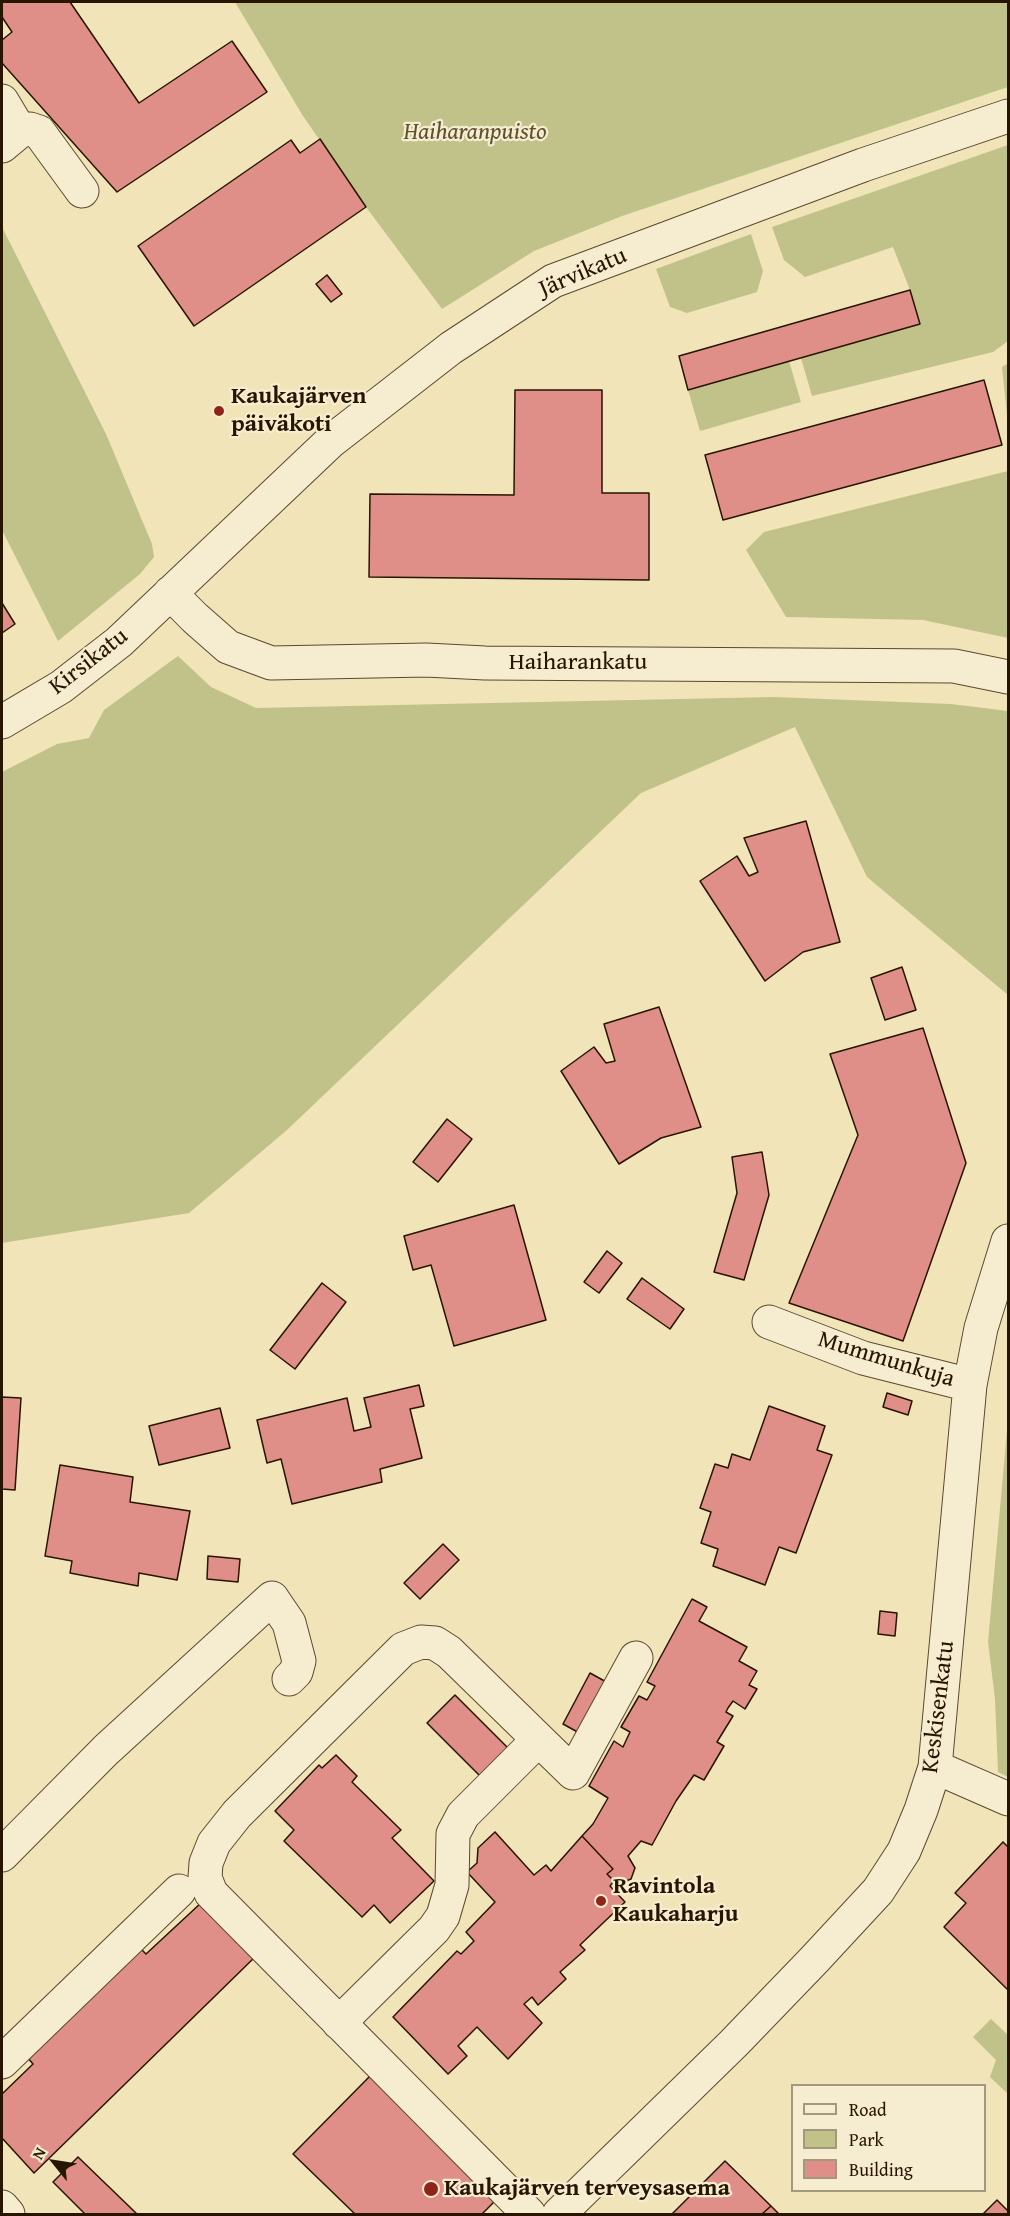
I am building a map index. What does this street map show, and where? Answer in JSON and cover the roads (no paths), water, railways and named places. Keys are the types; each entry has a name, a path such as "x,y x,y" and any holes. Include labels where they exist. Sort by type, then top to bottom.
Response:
{"street":[{"path":"2,101 11,138 30,129 39,132 82,191"},
{"name":"Järvikatu","path":"170,593 330,442 451,348 553,281 863,165 1008,116"},
{"name":"Haiharankatu","path":"170,593 228,647 271,663 426,660 485,663 954,666 1008,677"},
{"name":"Kirsikatu","path":"2,722 61,687 119,642 170,593"},
{"name":"Keskisenkatu","path":"559,2214 734,2043 814,1960 878,1891 904,1851 935,1767 970,1385 981,1328 1008,1241"},
{"name":"Mummunkuja","path":"769,1322 863,1358 970,1385"},
{"path":"2,1855 106,1750 272,1598 289,1623 299,1662 296,1672 289,1679"},
{"path":"529,2214 211,1893 205,1878 206,1863 214,1843 237,1814 403,1649 421,1642 435,1643 449,1652 573,1773 636,1658"},
{"path":"339,2024 434,1929 443,1916 452,1885 453,1834 463,1815 538,1740"},
{"path":"935,1767 1008,1799"},
{"path":"2,2062 179,1891"},
{"path":"2,2208 8,2214"}],"place":[{"name":"Kaukajärven päiväkoti","path":"219,411"},
{"name":"Ravintola Kaukaharju","path":"601,1901"},
{"name":"Kaukajärven terveysasema","path":"431,2189"}],"park label":[{"name":"Haiharanpuisto","path":"475,133"}]}
